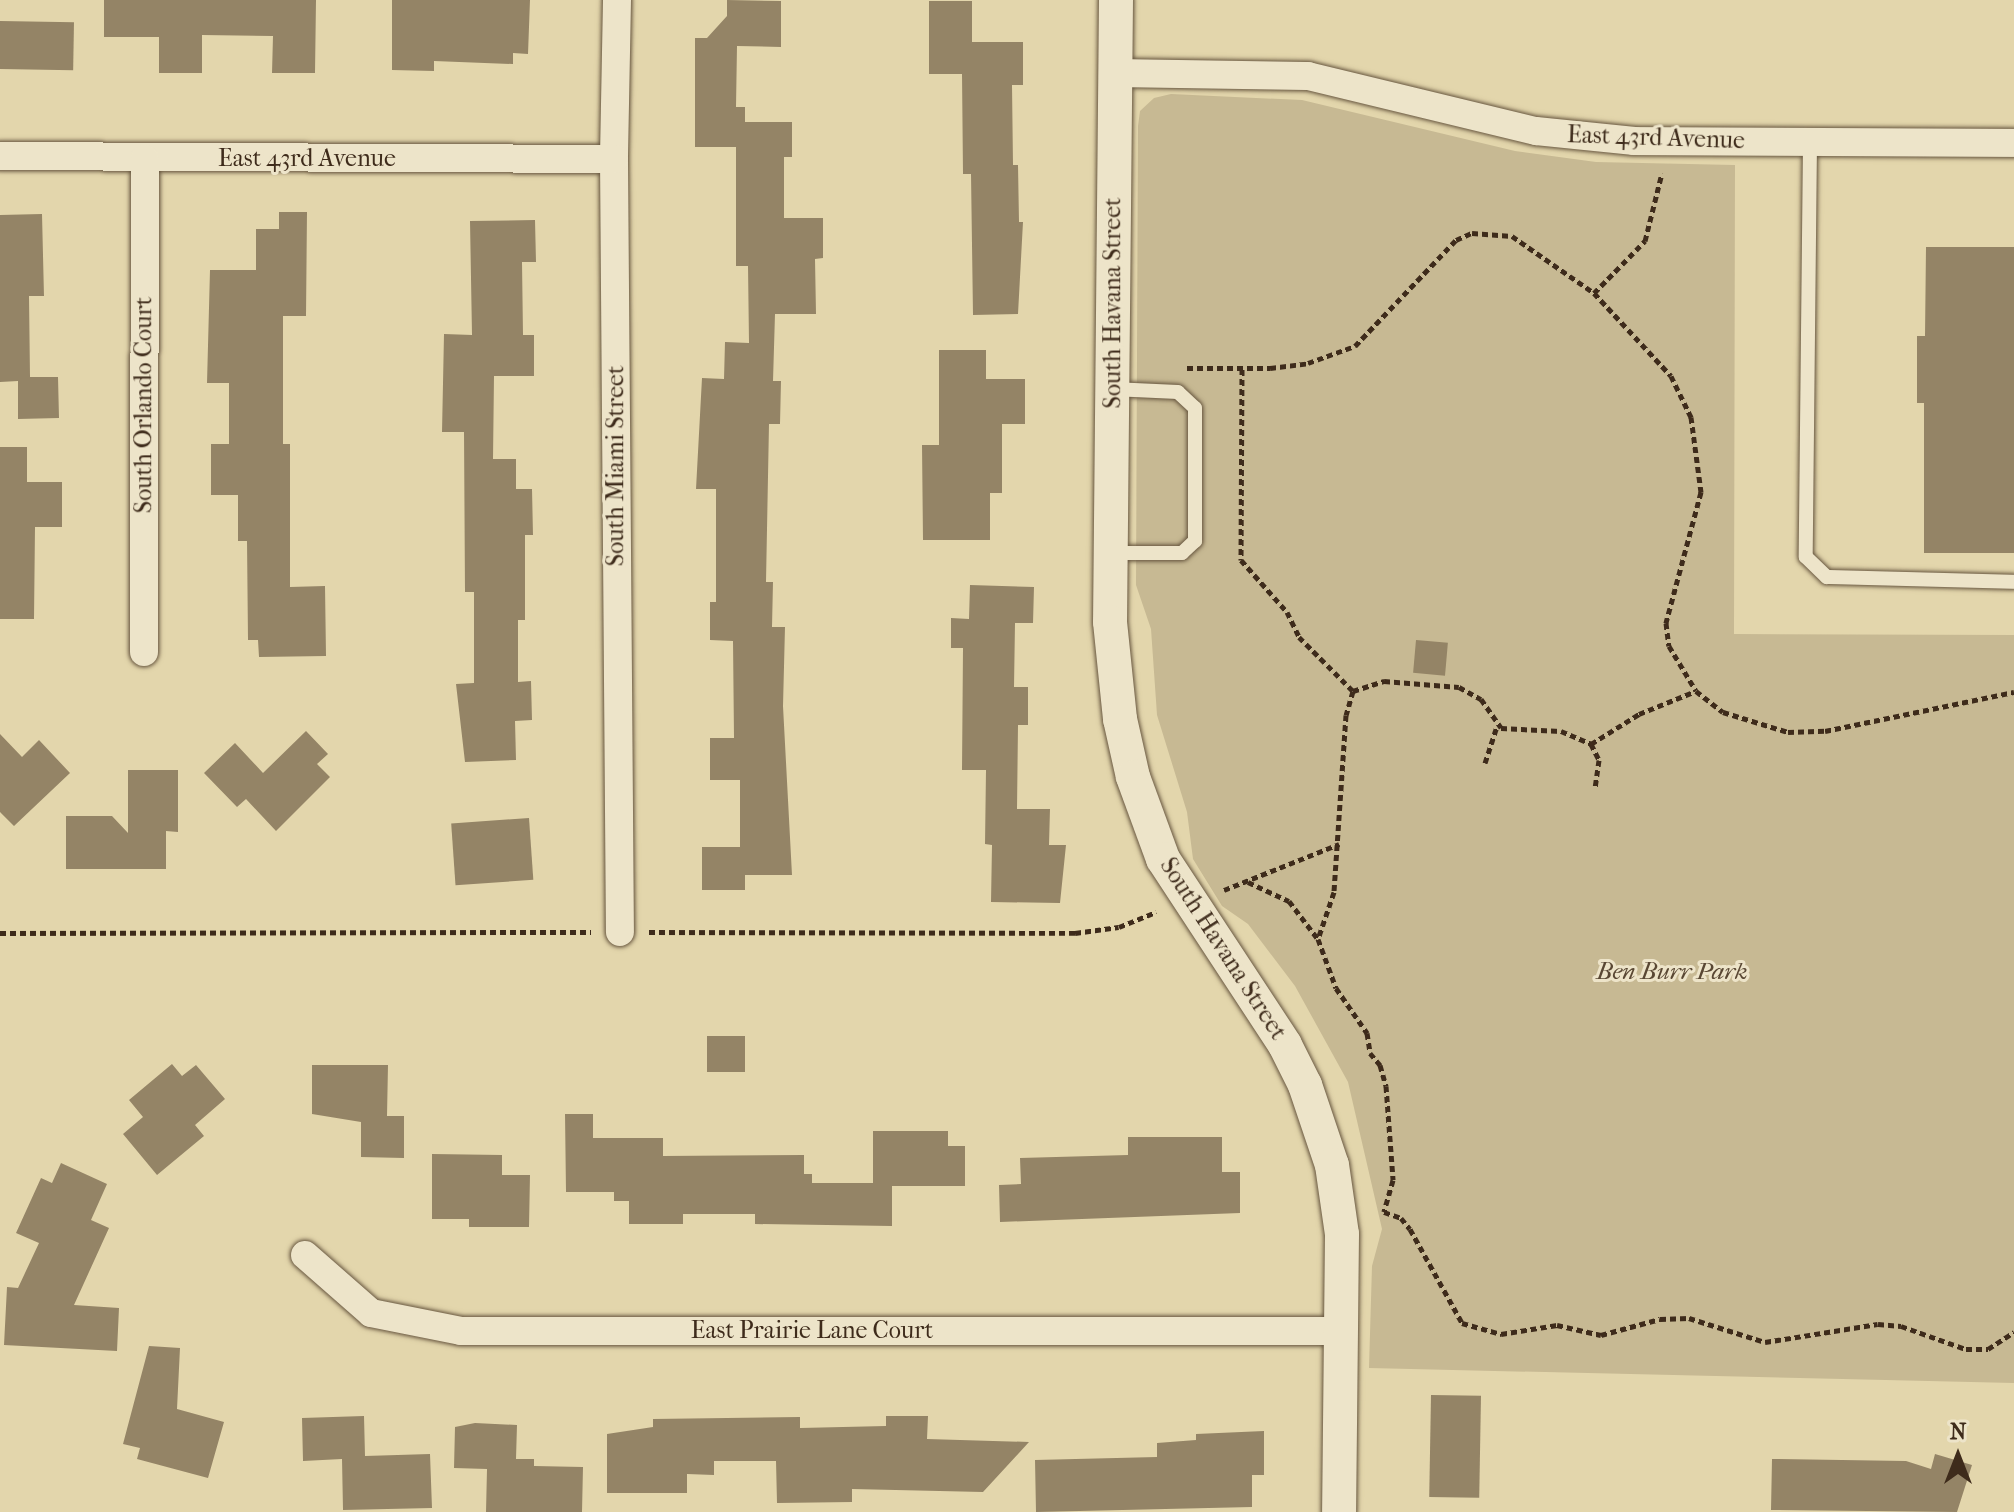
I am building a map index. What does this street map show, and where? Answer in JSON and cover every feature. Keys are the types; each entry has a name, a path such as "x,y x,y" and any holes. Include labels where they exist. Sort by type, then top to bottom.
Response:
{"street":[{"name":"South Miami Street","path":"617,0 614,159 620,932"},
{"name":"South Havana Street","path":"1116,0 1110,622 1133,777 1163,859 1184,897 1259,1003 1305,1085 1332,1165 1340,1220 1339,1512"},
{"name":"East 43rd Avenue","path":"1113,73 1308,76 1536,131 1634,141 2014,143"},
{"name":"East 43rd Avenue","path":"0,156 614,159"},
{"name":"South Orlando Court","path":"144,652 145,159"},
{"name":"East Prairie Lane Court","path":"305,1255 371,1313 461,1331 1342,1331"}],"lane":[{"path":"1810,142 1806,557 1827,577 2014,582"},
{"path":"1112,389 1178,392 1195,408 1195,541 1182,553 1112,553"}],"path":[{"path":"1594,293 1645,241 1663,170"},
{"path":"1176,367 1242,369 1308,363 1355,346 1440,253 1472,233 1512,236 1594,293 1671,376 1691,417 1701,492 1666,623 1669,646 1696,691 1723,712 1788,732 1825,731 2014,692"},
{"path":"1242,369 1241,560 1287,612 1299,637 1353,691"},
{"path":"1353,691 1384,681 1459,687 1481,699 1497,727 1485,763"},
{"path":"1318,939 1334,892 1346,715 1353,691"},
{"path":"1591,744 1639,714 1696,691"},
{"path":"1497,727 1561,731 1591,744 1599,760 1595,789"},
{"path":"1223,890 1339,844"},
{"path":"1247,881 1289,901 1318,939 1336,988 1367,1033 1370,1053 1380,1065 1386,1086 1393,1180 1384,1212 1401,1218 1410,1229 1462,1323 1501,1334 1557,1325 1601,1335 1660,1319 1689,1318 1765,1342 1878,1324 1901,1326 1966,1349 1988,1349 2014,1332"}],"green space":[{"name":"Ben Burr Park","path":"1171,94 1302,100 1515,151 1596,162 1735,165 1734,634 2014,635 2014,1383 1369,1368 1372,1266 1382,1229 1348,1082 1295,986 1248,924 1222,906 1193,859 1187,812 1157,715 1151,629 1136,585 1138,126 1140,111 1154,98"}],"building":[{"path":"104,0 316,0 315,73 272,73 273,36 202,35 202,73 159,73 159,37 104,37"},
{"path":"392,0 530,0 528,54 513,53 513,64 434,61 434,71 392,70"},
{"path":"727,0 781,1 781,47 737,46 736,107 745,107 745,122 792,122 792,157 784,157 784,218 823,218 823,258 815,259 816,314 775,314 773,381 781,381 780,424 769,424 766,582 773,582 772,627 785,627 783,706 792,875 745,875 745,890 702,890 702,847 740,847 740,780 710,780 710,738 734,738 733,641 710,640 710,602 716,602 716,489 696,489 702,378 724,379 725,342 749,343 748,266 736,266 736,147 695,147 695,38 707,38 727,16"},
{"path":"929,1 972,1 972,42 1023,42 1023,85 1012,85 1013,165 1018,165 1019,222 1023,222 1018,314 973,315 971,174 963,174 962,74 929,74"},
{"path":"0,21 74,22 73,70 0,69"},
{"path":"279,212 307,212 306,316 283,316 283,444 290,444 290,587 325,586 326,656 259,657 258,640 248,640 247,541 238,541 238,495 211,495 211,444 229,444 229,383 207,383 210,270 256,270 256,229 279,229"},
{"path":"42,214 44,296 29,296 30,377 58,377 59,418 18,419 18,381 0,382 0,215"},
{"path":"535,220 536,262 522,262 523,335 534,335 534,376 494,376 493,459 516,459 516,489 532,489 533,535 525,535 525,620 518,620 518,682 531,681 532,720 515,721 516,760 465,762 456,684 474,683 474,592 465,592 464,432 442,432 444,334 472,335 470,221"},
{"path":"1926,247 2014,247 2014,553 1924,553 1924,403 1917,403 1917,336 1925,336"},
{"path":"939,350 986,350 986,379 1025,379 1025,424 1002,424 1002,493 990,493 990,540 923,540 922,445 939,445"},
{"path":"0,447 27,447 27,482 62,482 62,527 35,527 34,619 0,619"},
{"path":"970,585 1034,587 1033,623 1015,623 1014,687 1028,687 1028,725 1018,725 1017,809 1050,809 1049,845 1066,845 1060,903 991,902 992,845 985,844 986,770 962,770 963,648 951,648 951,618 969,619"},
{"path":"1416,640 1448,643 1445,676 1413,673"},
{"path":"306,731 328,754 317,764 330,777 276,831 246,799 237,807 204,773 235,743 263,773"},
{"path":"0,734 22,757 39,740 70,773 14,826 0,812"},
{"path":"128,770 178,770 178,832 166,831 166,869 66,869 66,816 112,816 128,833"},
{"path":"529,818 533,880 456,885 451,823"},
{"path":"707,1036 745,1036 745,1072 707,1072"},
{"path":"172,1064 182,1076 196,1065 225,1099 195,1125 204,1136 157,1175 123,1134 143,1117 129,1100"},
{"path":"312,1065 388,1065 387,1116 404,1116 404,1158 361,1157 361,1122 312,1114"},
{"path":"565,1114 593,1114 593,1138 663,1138 663,1156 804,1155 804,1174 812,1174 812,1183 873,1183 873,1131 948,1131 948,1146 965,1146 965,1186 892,1186 892,1226 755,1224 755,1214 683,1214 683,1224 629,1224 629,1201 614,1201 614,1192 566,1192"},
{"path":"1128,1137 1222,1137 1222,1172 1240,1172 1240,1213 1000,1222 999,1185 1021,1184 1020,1158 1128,1155"},
{"path":"432,1154 502,1155 502,1175 530,1175 529,1227 469,1227 469,1219 432,1219"},
{"path":"61,1163 107,1184 91,1220 109,1228 74,1305 119,1308 117,1351 4,1345 7,1287 18,1288 39,1243 16,1233 41,1178 52,1183"},
{"path":"149,1346 180,1348 177,1409 224,1422 208,1478 137,1459 140,1448 123,1444"},
{"path":"1431,1395 1481,1396 1479,1498 1429,1497"},
{"path":"364,1416 365,1456 430,1454 432,1508 343,1510 342,1459 303,1461 302,1418"},
{"path":"886,1416 928,1416 927,1439 1029,1442 983,1492 852,1489 852,1502 777,1503 776,1461 714,1461 714,1475 687,1474 687,1493 607,1493 607,1434 653,1427 653,1419 800,1417 800,1428 886,1426"},
{"path":"475,1423 517,1425 516,1459 534,1459 534,1466 583,1467 582,1512 486,1512 487,1469 454,1468 455,1427"},
{"path":"1264,1431 1264,1475 1252,1475 1252,1507 1036,1512 1035,1460 1157,1457 1157,1443 1196,1440 1196,1434"},
{"path":"1935,1454 1972,1465 1957,1512 1771,1510 1772,1459 1906,1461 1931,1469"}]}
